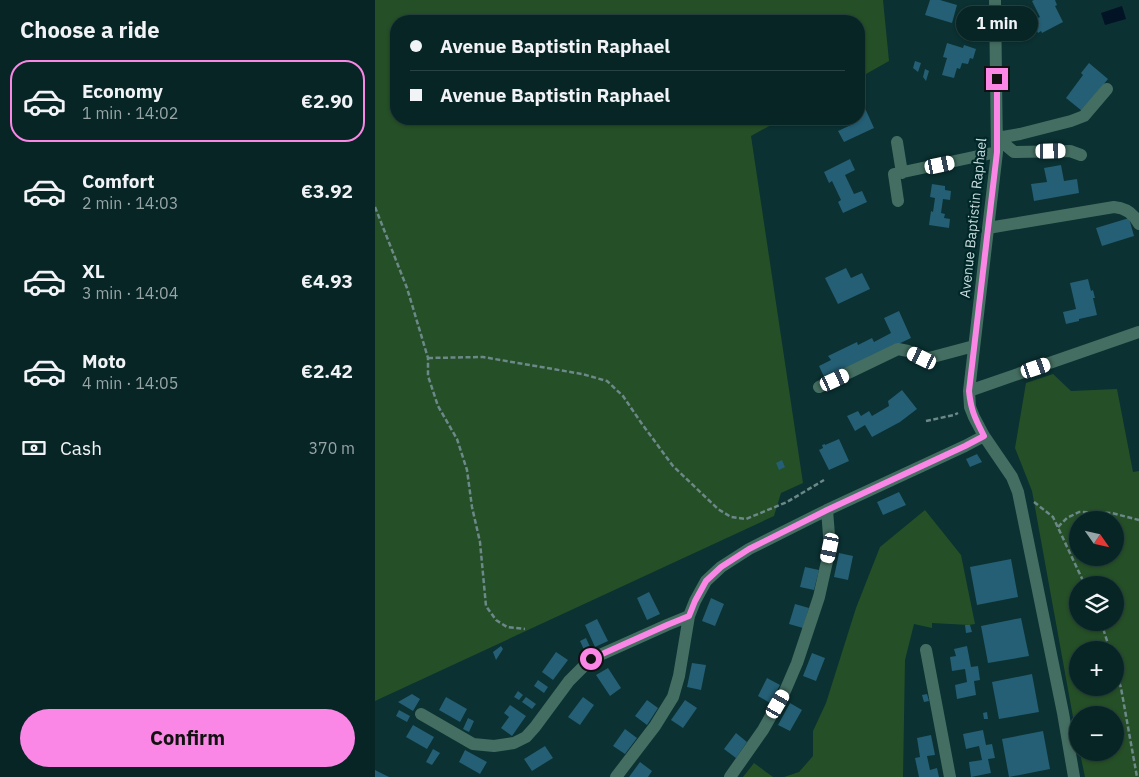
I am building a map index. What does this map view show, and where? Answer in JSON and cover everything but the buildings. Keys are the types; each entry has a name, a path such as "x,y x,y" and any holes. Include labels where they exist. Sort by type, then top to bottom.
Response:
{"street":[{"name":"Avenue Baptistin Raphael","path":"995,0 997,152 969,391 970,406 984,436 1012,477 1018,492 1063,712 1074,777"},
{"path":"997,138 1020,134 1084,116 1107,89"},
{"path":"997,138 1014,152 1070,151 1081,155"},
{"path":"897,142 902,173"},
{"path":"899,201 894,174 997,152"},
{"path":"988,228 1114,207 1122,208 1133,214 1139,224"},
{"path":"969,391 1139,332"},
{"path":"819,387 898,350 909,351 922,358 929,358 974,346"},
{"path":"616,777 655,726 673,697 679,676 689,616 706,581 721,567 749,549 827,510 984,436"},
{"path":"730,777 763,730 785,691 797,663 819,598 830,548 827,510"},
{"path":"421,714 473,744 494,746 514,743 526,737 569,681 591,659 689,616"},
{"path":"926,650 951,777"}],"path":[{"path":"375,207 407,288 427,358 428,376 438,406 457,439 467,470 472,507 480,542 486,606 496,620 507,627 525,629"},
{"path":"427,358 483,357 582,374 607,381 623,396 673,466 718,509 731,517 746,519 787,502 824,480"},
{"path":"927,421 954,415 970,406"},
{"path":"1018,492 1029,498 1053,517 1081,576"},
{"path":"1058,527 1067,518 1079,512 1112,514 1139,520"},
{"path":"1122,696 1137,777"}],"green space":[{"path":"375,0 883,0 889,61 865,75 865,15 390,15 390,125 771,125 751,136 803,483 781,493 774,516 375,701"},
{"path":"1053,374 1071,391 1117,389 1133,472 1139,471 1139,777 1085,777 1082,761 1124,761 1124,706 1071,706 1069,696 1124,696 1124,641 1069,641 1069,695 1032,491 1015,448 1026,383"},
{"path":"925,510 961,555 975,624 932,623 932,628 914,624 905,660 903,777 784,777 799,772 813,756 813,731 826,703 856,608 880,547"},
{"path":"754,763 773,777 743,777"}],"water":[{"path":"1122,6 1126,19 1105,25 1101,13"}],"route":[{"path":"591,659 689,616 706,581 721,567 749,549 984,436 970,406 969,391 997,152 997,79"}]}
